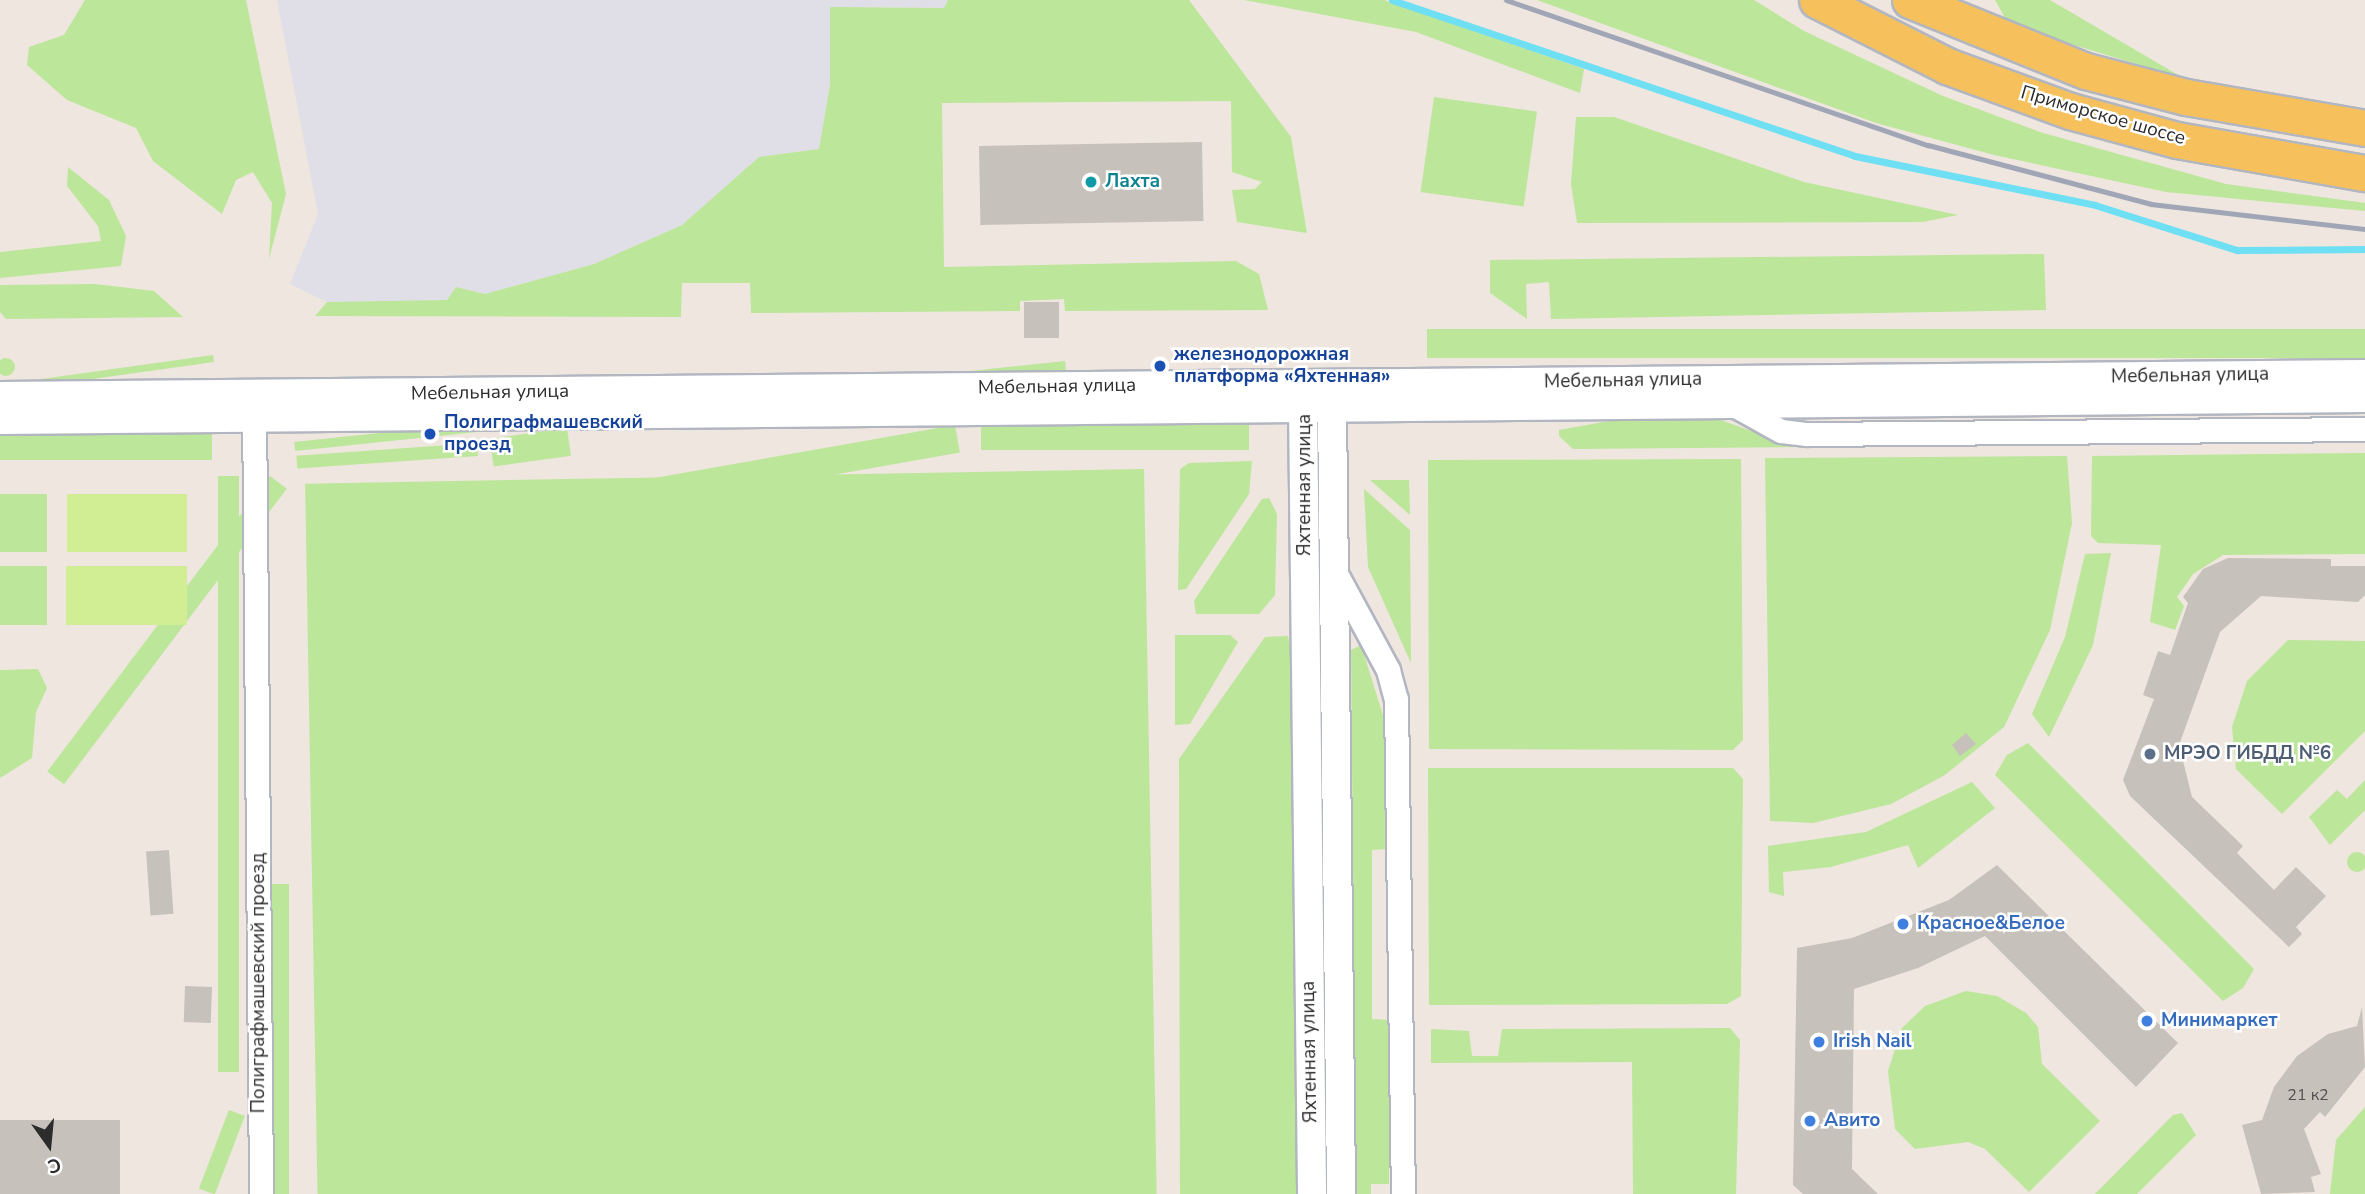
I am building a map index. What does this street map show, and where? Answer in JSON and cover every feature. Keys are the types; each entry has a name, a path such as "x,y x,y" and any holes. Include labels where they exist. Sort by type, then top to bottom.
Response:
{"main road":[{"name":"Приморское шоссе","path":"1817,0 1947,66 2070,111 2177,140 2365,173"},
{"name":"Приморское шоссе","path":"1910,0 2086,71 2186,97 2365,128"}],"street":[{"name":"Мебельная улица","path":"0,420 254,407 1310,396 2365,374"},
{"name":"Мебельная улица","path":"0,396 254,407"},
{"name":"Яхтенная улица","path":"1312,1194 1310,396 1332,407 1341,1194"},
{"name":"Мебельная улица","path":"1332,407 2365,398"},
{"path":"1732,404 1781,431 1807,434 2365,429"},
{"name":"Полиграфмашевский проезд","path":"254,407 261,1194"},
{"path":"1334,570 1388,670 1396,699 1403,1194"}],"shaded area":[{"path":"277,0 948,0 944,8 830,7 830,85 819,149 759,157 682,225 594,264 485,294 456,287 447,300 394,303 327,302 290,284 318,214"}],"green space":[{"path":"85,0 246,0 286,194 269,259 272,203 253,172 236,180 222,214 153,161 136,128 67,100 27,65 29,47 64,35"},
{"path":"948,0 1189,0 1291,137 1307,233 1237,222 1232,190 1255,189 1262,182 1232,172 1231,101 942,103 944,267 1236,261 1259,274 1268,310 1065,311 1064,299 1020,301 1020,311 751,313 750,283 682,283 681,317 315,316 327,302 447,300 456,287 485,294 594,264 682,225 759,157 819,149 830,85 830,7 944,8"},
{"path":"1244,0 1384,0 1584,69 1580,93 1416,32"},
{"path":"1537,0 1754,0 1804,31 1943,96 2043,133 2226,184 2365,203 2365,211 2166,192 1994,155 1876,123"},
{"path":"1995,0 2050,0 2185,79 2009,25"},
{"path":"1434,97 1537,111 1524,207 1421,192"},
{"path":"1576,117 1614,117 1804,182 1958,215 1923,222 1577,223 1571,184"},
{"path":"68,167 109,200 126,236 121,266 0,278 0,252 101,241 98,226 67,186"},
{"path":"2044,254 2046,310 1551,319 1549,282 1526,284 1527,319 1490,293 1490,260"},
{"path":"95,284 154,291 183,317 6,319 0,312 0,285"},
{"path":"1427,329 2365,329 2365,358 1427,358"},
{"path":"213,355 214,362 34,387 33,380"},
{"path":"6,358 12,361 15,367 12,373 6,376 0,373 -3,367 0,361"},
{"path":"1065,361 1066,370 295,451 294,442"},
{"path":"1715,418 1796,447 1573,449 1559,436 1559,430 1620,419"},
{"path":"981,422 1249,422 1249,450 981,450"},
{"path":"955,425 960,453 603,515 598,488"},
{"path":"567,428 571,456 494,467 490,439"},
{"path":"0,431 212,431 212,460 0,460"},
{"path":"477,443 478,456 297,469 296,456"},
{"path":"2365,453 2365,554 2223,555 2193,574 2177,597 2184,606 2175,630 2150,622 2161,545 2098,543 2091,536 2092,456"},
{"path":"2067,456 2072,523 2050,630 2004,727 1945,775 1891,804 1813,823 1770,821 1765,458"},
{"path":"1741,459 1743,740 1733,750 1429,749 1428,460"},
{"path":"1252,461 1249,494 1186,589 1178,590 1180,469 1189,463"},
{"path":"1144,469 1157,1194 318,1194 305,484"},
{"path":"218,476 239,476 239,1072 218,1072"},
{"path":"270,476 287,489 64,784 47,771"},
{"path":"1370,480 1409,480 1410,515"},
{"path":"1364,489 1410,530 1411,663 1368,567"},
{"path":"0,494 47,494 47,552 0,552"},
{"path":"67,494 187,494 187,552 67,552"},
{"path":"1269,498 1277,514 1275,595 1259,614 1196,614 1194,601 1262,499"},
{"path":"2111,553 2093,645 2049,737 2032,714 2065,637 2085,554"},
{"path":"0,566 47,566 47,625 0,625"},
{"path":"66,566 187,566 187,625 66,625"},
{"path":"1175,635 1230,635 1238,642 1190,724 1175,725"},
{"path":"1288,636 1299,699 1304,1194 1180,1194 1179,759 1265,637"},
{"path":"2288,640 2365,641 2365,731 2282,814 2236,769 2232,727 2247,681"},
{"path":"1361,645 1386,725 1386,849 1372,850 1372,1019 1389,1020 1389,1184 1371,1184 1371,1194 1356,1194 1351,650"},
{"path":"38,669 47,688 36,712 32,758 0,778 0,670"},
{"path":"2028,743 2254,969 2243,988 2223,1001 1995,775 2007,755"},
{"path":"1428,768 1733,768 1743,779 1741,996 1727,1004 1429,1005"},
{"path":"2365,780 2365,810 2330,845 2309,817 2337,790 2347,799"},
{"path":"1972,782 1995,808 1918,868 1908,845 1831,867 1783,872 1784,896 1769,892 1768,846 1866,832"},
{"path":"2357,852 2364,855 2367,862 2364,869 2357,872 2350,869 2347,862 2350,855"},
{"path":"272,884 289,884 289,1194 272,1194"},
{"path":"1966,991 1997,996 2026,1013 2038,1027 2042,1064 2100,1121 2029,1192 1985,1149 1968,1142 1915,1149 1895,1129 1888,1071 1902,1028 1925,1006"},
{"path":"1730,1028 1740,1040 1736,1194 1633,1194 1632,1062 1431,1063 1431,1029 1469,1031 1472,1056 1498,1056 1502,1029"},
{"path":"2365,1107 2365,1194 2330,1194 2336,1140"},
{"path":"229,1110 245,1116 215,1194 199,1188"},
{"path":"2182,1113 2196,1135 2137,1194 2095,1194 2173,1115"}],"building":[{"name":"Лахта","path":"1202,142 1203,221 980,225 979,146"},
{"path":"1024,302 1059,302 1059,338 1024,338"},
{"path":"2228,558 2331,559 2331,566 2365,566 2365,595 2358,602 2261,596 2220,632 2179,745 2192,797 2243,846 2237,853 2274,890 2296,867 2326,896 2296,927 2302,934 2289,947 2130,796 2123,780 2154,699 2143,695 2158,651 2170,655 2188,603 2183,597 2203,569"},
{"path":"1966,733 1976,744 1960,756 1952,745"},
{"path":"169,850 173,914 151,915 146,852"},
{"path":"1997,865 2178,1043 2136,1087 1985,936 1918,968 1854,989 1852,1169 1878,1194 1803,1194 1793,1185 1797,948 1852,938 1949,900"},
{"path":"185,986 212,987 211,1023 184,1022"},
{"path":"2362,1007 2365,1067 2325,1117 2320,1112 2304,1129 2321,1174 2311,1177 2315,1192 2261,1194 2242,1125 2262,1120 2274,1087 2297,1056 2328,1034 2357,1026"},
{"path":"0,1120 120,1120 120,1194 0,1194"}],"waterway":[{"path":"1392,0 1855,156 2095,205 2237,250 2365,249"}],"railway":[{"path":"1506,0 1928,145 2151,204 2365,229"}],"place":[{"name":"Лахта","path":"1091,182"},
{"name":"железнодорожная платформа «Яхтенная»","path":"1160,366"},
{"name":"Полиграфмашевский проезд","path":"430,434"},
{"name":"МРЭО ГИБДД №6","path":"2150,754"},
{"name":"Красное&Белое","path":"1903,924"},
{"name":"Минимаркет","path":"2147,1021"},
{"name":"Irish Nail","path":"1819,1042"},
{"name":"Авито","path":"1810,1121"}]}
